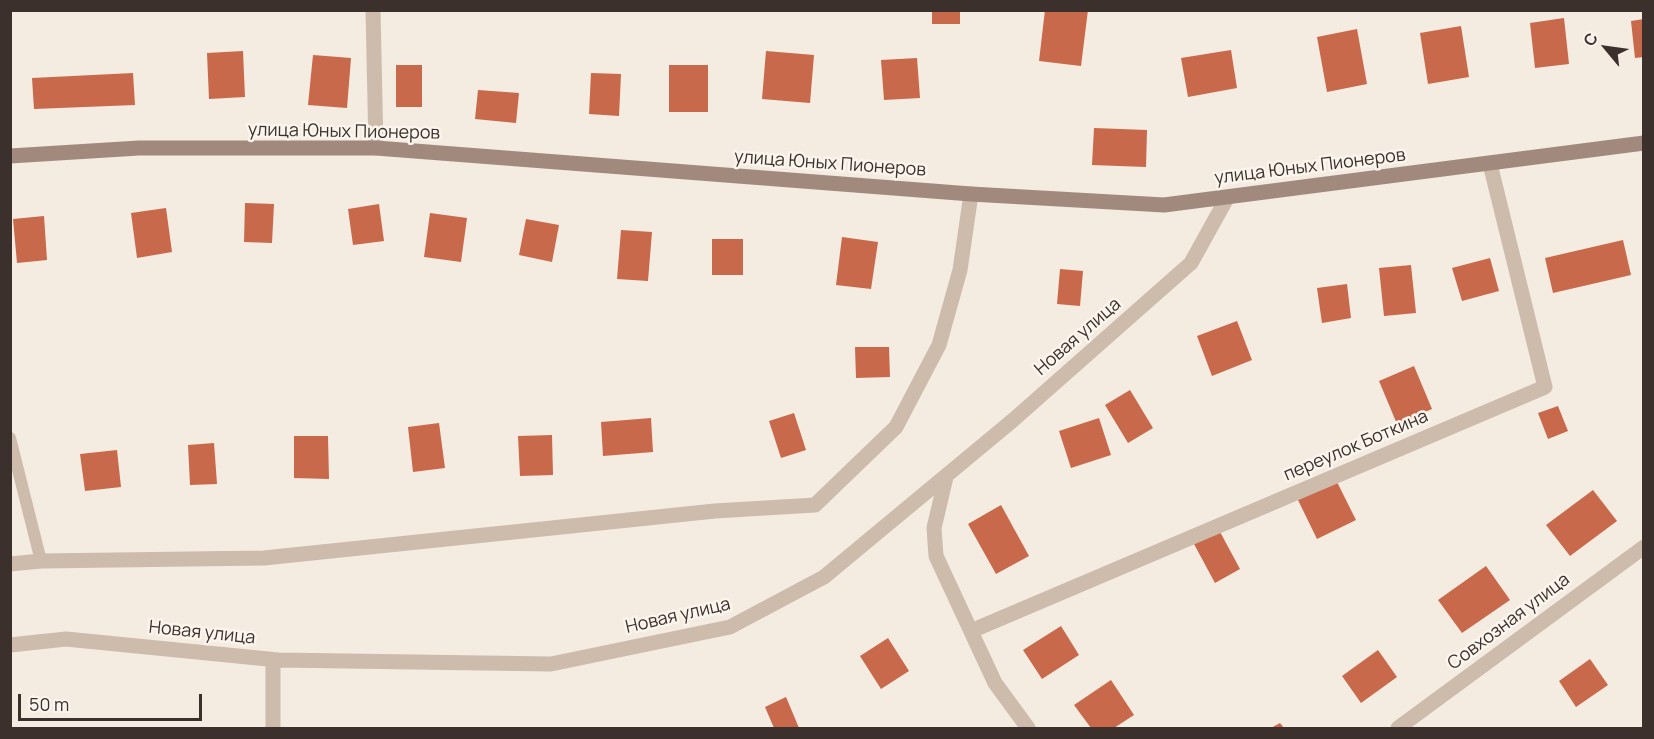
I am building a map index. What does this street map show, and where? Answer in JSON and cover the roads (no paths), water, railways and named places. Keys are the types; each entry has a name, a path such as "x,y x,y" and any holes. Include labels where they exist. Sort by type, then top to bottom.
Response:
{"main road":[{"name":"улица Юных Пионеров","path":"10,156 139,148 376,148 971,194 1164,205 1644,143"}],"street":[{"path":"373,10 376,148"},
{"name":"переулок Боткина","path":"971,631 1545,387 1490,164"},
{"path":"10,564 41,561 264,558 715,511 815,505 896,427 939,345 960,270 971,194"},
{"name":"Новая улица","path":"10,645 66,639 273,660 552,664 730,627 824,577 946,477 1191,263 1227,198"},
{"path":"946,477 939,501 933,543 936,556 995,683 1028,729"},
{"name":"Совхозная улица","path":"1398,729 1644,547"},
{"path":"273,660 273,729"}],"lane":[{"path":"10,438 41,561"}]}
